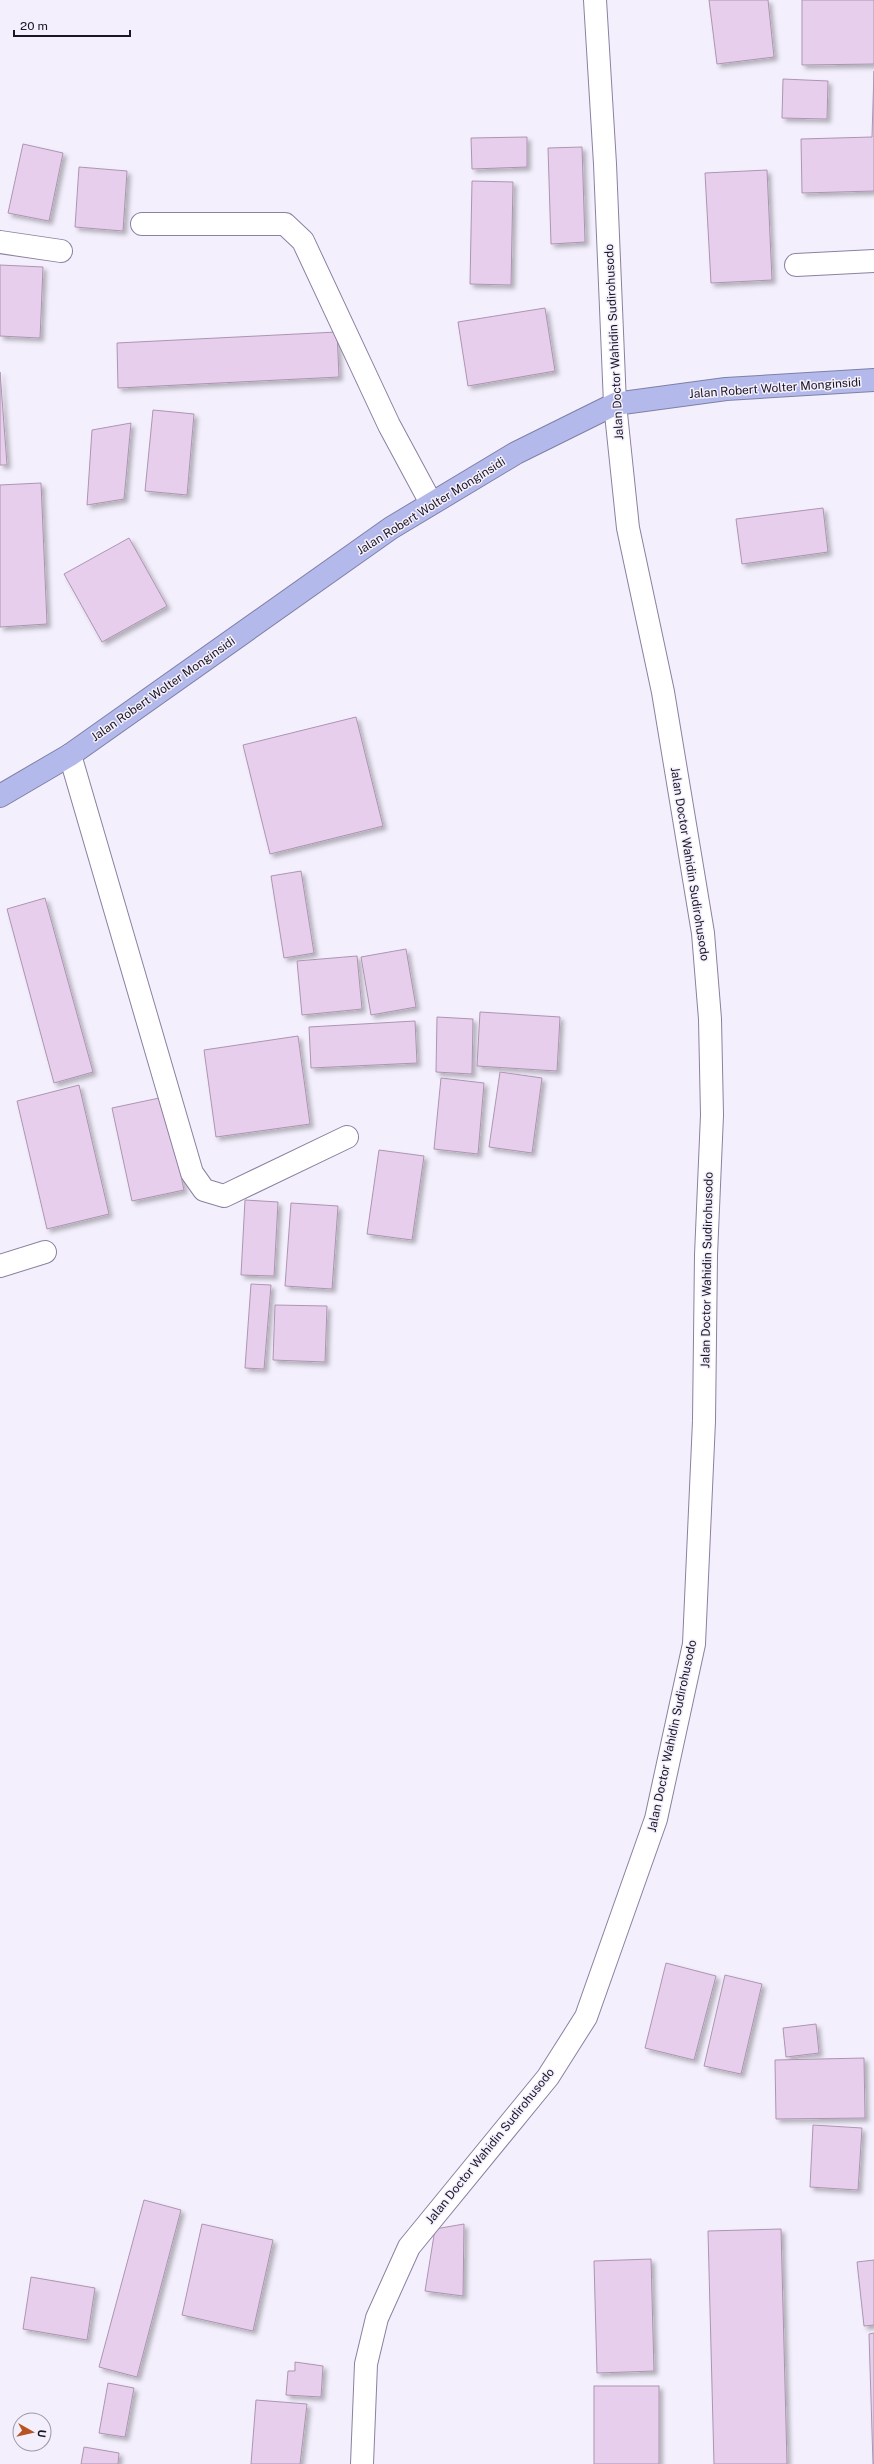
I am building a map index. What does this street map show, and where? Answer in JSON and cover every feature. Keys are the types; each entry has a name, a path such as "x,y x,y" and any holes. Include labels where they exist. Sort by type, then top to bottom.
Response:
{"highway":[{"name":"Jalan Robert Wolter Monginsidi","path":"0,796 70,755 391,528 516,453 615,404 726,389 874,380"}],"street":[{"name":"Jalan Doctor Wahidin Sudirohusodo","path":"362,2464 366,2364 377,2318 409,2247 548,2077 586,2017 656,1819 694,1644 704,1421 706,1255 712,1115 710,1020 704,934 663,692 628,528 615,404 605,164 596,0"},
{"path":"142,224 285,224 296,232 303,241 389,424 431,503"},
{"path":"0,242 61,251"},
{"path":"796,265 874,261"},
{"path":"70,755 192,1173 196,1179 204,1190 224,1196 347,1137"},
{"path":"0,1266 45,1252"}],"building":[{"path":"709,0 768,0 774,57 717,64"},
{"path":"802,0 874,0 874,64 802,65"},
{"path":"874,71 874,191 802,193 801,139 872,137"},
{"path":"783,79 828,81 827,119 782,118"},
{"path":"527,137 527,167 472,169 471,138"},
{"path":"23,144 63,153 49,221 8,213"},
{"path":"582,147 585,242 551,244 548,148"},
{"path":"79,167 127,171 123,231 75,227"},
{"path":"767,170 772,280 711,283 705,173"},
{"path":"472,181 513,182 511,285 470,284"},
{"path":"0,265 43,267 40,338 0,336"},
{"path":"545,308 555,371 468,386 458,322"},
{"path":"337,332 339,377 118,388 117,343"},
{"path":"0,372 7,465 0,465"},
{"path":"153,410 194,414 187,495 145,491"},
{"path":"131,423 124,499 87,505 92,430"},
{"path":"41,483 47,624 0,627 0,485"},
{"path":"823,508 828,552 742,564 736,519"},
{"path":"129,538 167,606 102,642 64,574"},
{"path":"356,717 383,826 270,854 243,745"},
{"path":"301,871 314,953 284,958 271,876"},
{"path":"45,898 93,1072 54,1083 7,909"},
{"path":"406,949 416,1007 371,1015 361,957"},
{"path":"357,956 362,1009 302,1015 297,961"},
{"path":"480,1012 560,1017 557,1071 477,1066"},
{"path":"437,1017 473,1019 472,1074 436,1072"},
{"path":"415,1021 417,1063 311,1068 309,1027"},
{"path":"298,1036 310,1124 216,1137 204,1050"},
{"path":"500,1072 542,1078 532,1153 489,1147"},
{"path":"441,1078 484,1083 478,1154 434,1149"},
{"path":"79,1085 109,1214 47,1229 17,1101"},
{"path":"164,1097 184,1190 132,1201 112,1108"},
{"path":"379,1150 424,1156 412,1240 367,1234"},
{"path":"245,1200 278,1202 274,1276 241,1275"},
{"path":"291,1203 338,1206 332,1289 285,1286"},
{"path":"251,1284 271,1285 264,1369 245,1368"},
{"path":"275,1305 327,1306 325,1362 273,1360"},
{"path":"666,1963 716,1976 694,2060 645,2048"},
{"path":"725,1975 762,1984 741,2074 704,2066"},
{"path":"816,2024 819,2053 786,2057 783,2028"},
{"path":"864,2058 865,2118 776,2119 775,2060"},
{"path":"813,2125 862,2128 858,2190 810,2187"},
{"path":"144,2200 181,2210 137,2377 99,2367"},
{"path":"202,2224 273,2240 253,2331 182,2315"},
{"path":"464,2224 463,2296 425,2291 435,2229"},
{"path":"781,2229 787,2464 714,2464 708,2231"},
{"path":"651,2259 654,2371 597,2373 594,2261"},
{"path":"874,2260 874,2325 864,2326 857,2262"},
{"path":"31,2277 95,2288 87,2340 23,2329"},
{"path":"874,2333 874,2464 873,2464 869,2334"},
{"path":"295,2362 323,2366 321,2397 286,2395 288,2371 295,2371"},
{"path":"108,2383 134,2388 125,2437 99,2433"},
{"path":"594,2386 659,2386 659,2464 594,2464"},
{"path":"256,2400 307,2404 300,2464 251,2464"},
{"path":"84,2447 119,2453 118,2464 81,2464"}]}
